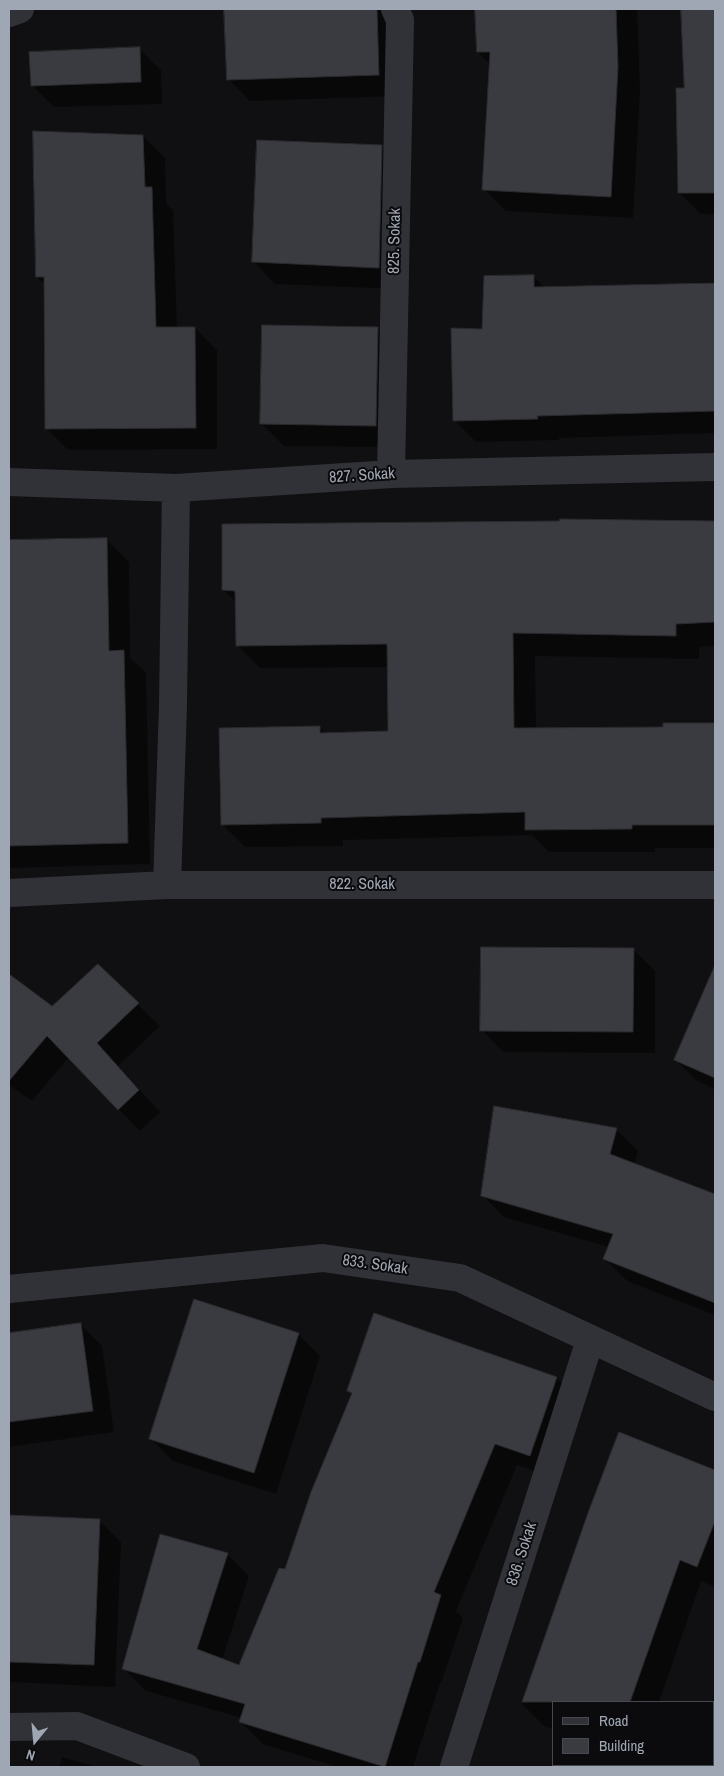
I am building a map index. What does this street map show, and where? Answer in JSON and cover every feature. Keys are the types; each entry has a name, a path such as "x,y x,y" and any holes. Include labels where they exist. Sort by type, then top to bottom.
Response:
{"street":[{"path":"9,13 20,9"},
{"name":"825. Sokak","path":"391,474 400,20 395,9"},
{"name":"827. Sokak","path":"9,482 176,488 391,474 715,467"},
{"path":"167,885 173,705 176,488"},
{"name":"822. Sokak","path":"9,893 167,885 715,885"},
{"name":"833. Sokak","path":"9,1289 323,1258 460,1278 715,1397"},
{"name":"836. Sokak","path":"454,1767 590,1340"},
{"path":"9,1727 77,1726 186,1767"}],"building":[{"path":"224,9 377,9 379,75 227,80"},
{"path":"475,9 616,9 618,67 611,197 482,190 490,52 477,52"},
{"path":"681,9 715,9 715,193 678,193 676,88 684,88"},
{"path":"140,47 141,82 31,86 29,52"},
{"path":"33,131 143,135 145,187 152,187 156,327 195,327 196,428 45,429 44,277 36,277"},
{"path":"257,140 382,145 379,268 252,262"},
{"path":"534,275 534,287 715,283 715,411 537,416 538,419 453,421 451,328 482,329 484,276"},
{"path":"262,325 378,327 376,426 260,424"},
{"path":"560,519 715,521 715,622 676,624 676,636 513,633 514,728 663,727 663,723 715,723 715,825 632,825 632,829 525,830 525,812 321,818 321,823 221,825 219,728 320,726 320,733 388,731 387,644 236,646 235,591 222,590 222,524 559,521"},
{"path":"107,538 109,651 124,650 128,843 9,846 9,540"},
{"path":"481,947 634,948 633,1032 480,1031"},
{"path":"98,964 139,1003 97,1043 139,1090 118,1110 47,1036 9,1081 9,974 52,1006"},
{"path":"715,965 715,1078 674,1060"},
{"path":"494,1106 617,1128 610,1154 715,1194 715,1303 603,1259 613,1234 481,1196"},
{"path":"194,1299 299,1333 254,1473 149,1439"},
{"path":"374,1313 557,1377 530,1456 495,1444 434,1592 441,1595 385,1767 239,1722 245,1704 122,1669 160,1534 228,1553 197,1649 239,1665 279,1568 285,1569 311,1492 352,1393 347,1391"},
{"path":"81,1323 93,1411 9,1422 9,1333"},
{"path":"619,1432 715,1470 715,1521 697,1567 680,1560 630,1701 522,1702 588,1513"},
{"path":"9,1515 100,1519 94,1665 9,1662"}]}
